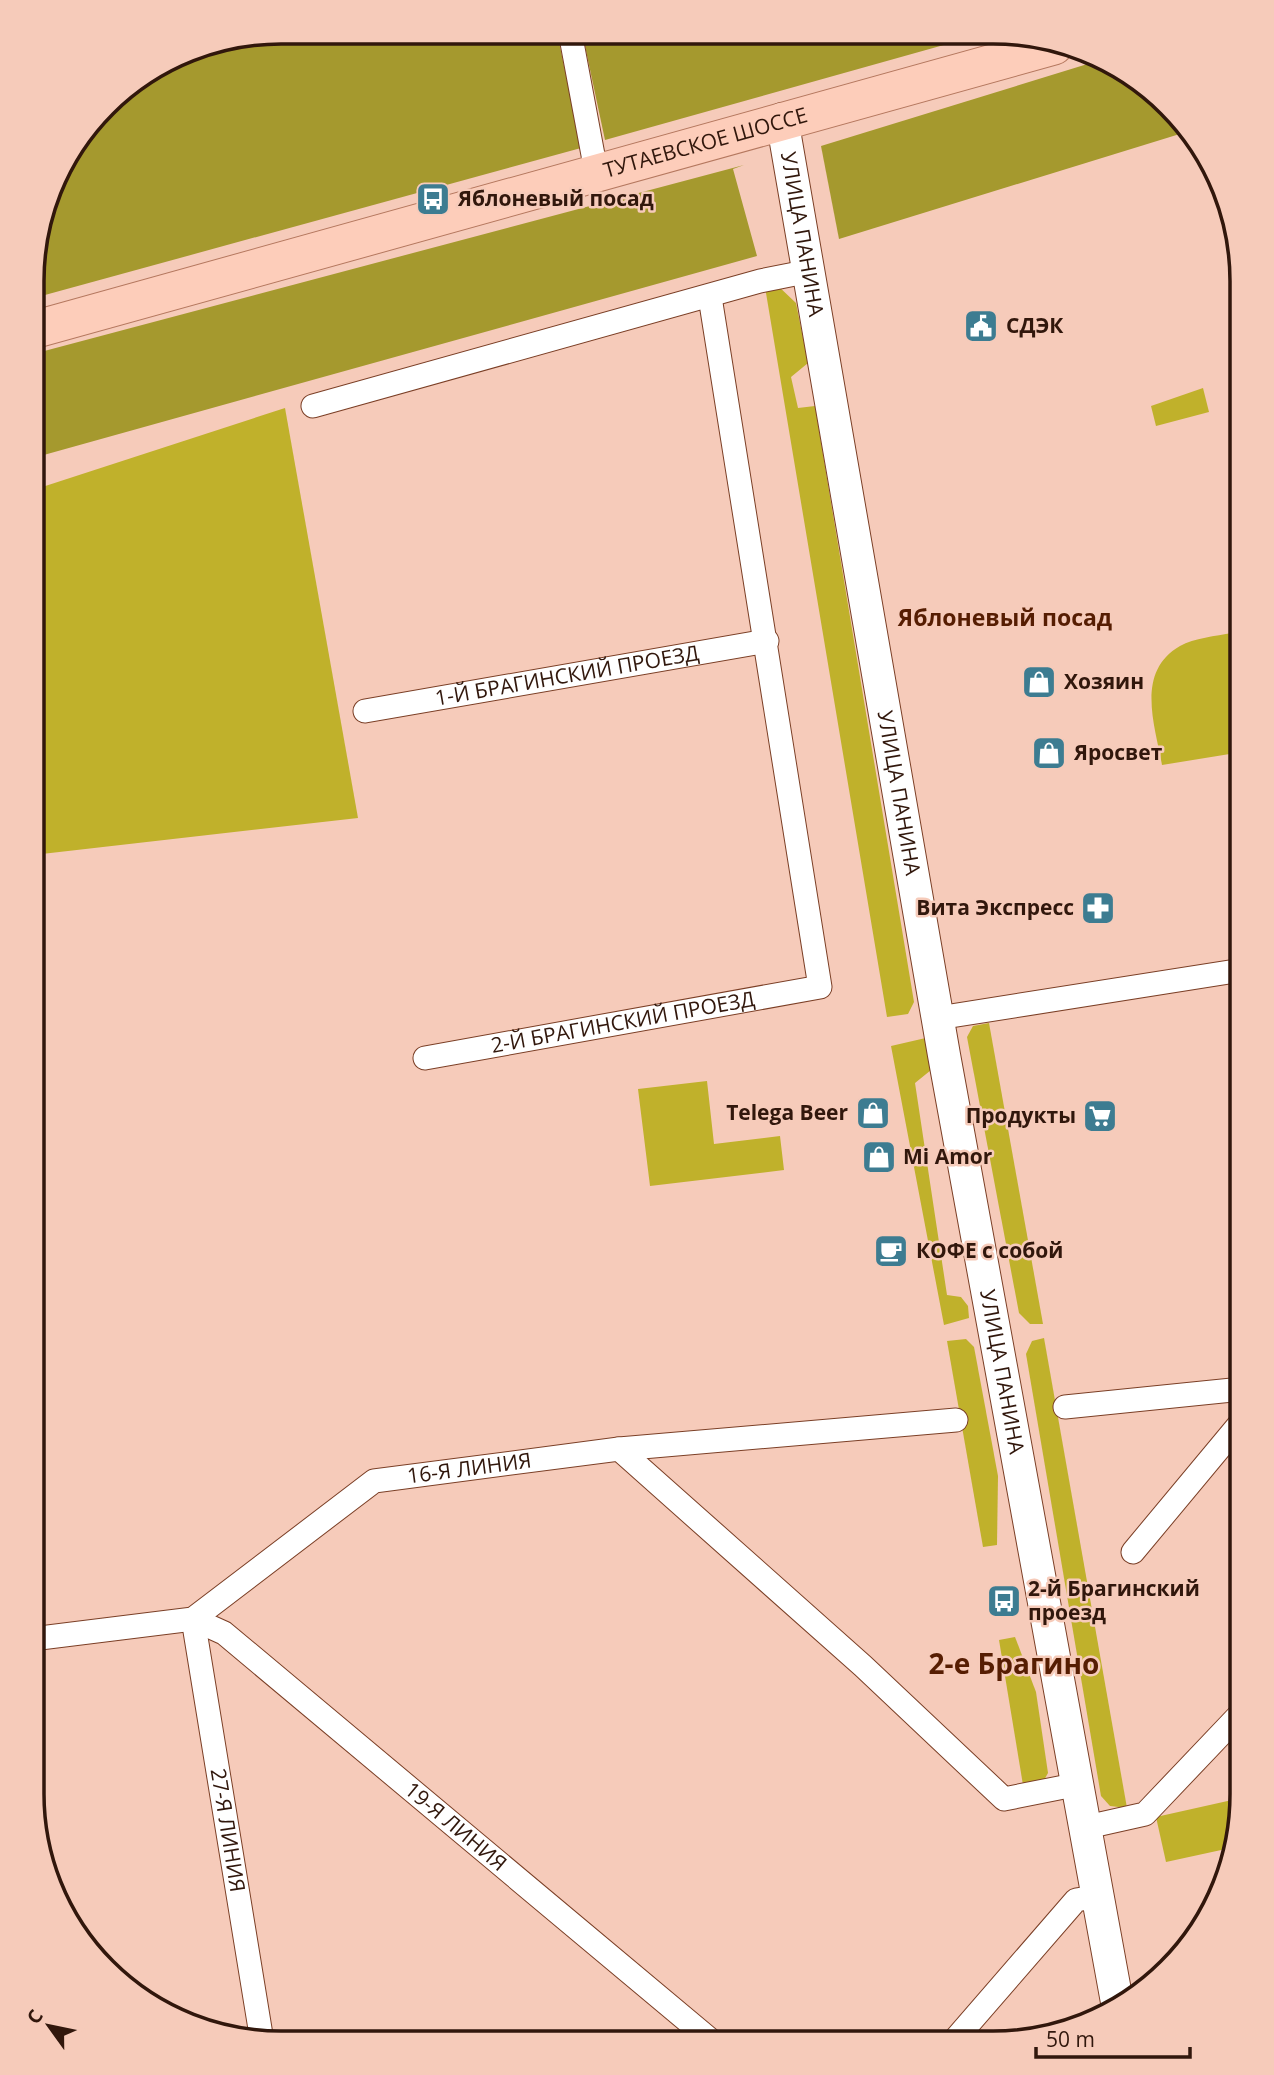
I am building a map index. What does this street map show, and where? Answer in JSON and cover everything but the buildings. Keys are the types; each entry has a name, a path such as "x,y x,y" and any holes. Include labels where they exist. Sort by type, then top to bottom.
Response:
{"main road":[{"name":"ТУТАЕВСКОЕ ШОССЕ","path":"44,327 782,119 1041,49"}],"street":[{"path":"571,44 596,171"},
{"name":"УЛИЦА ПАНИНА","path":"782,119 938,1018 1100,1896 1116,1996"},
{"path":"313,406 760,281 810,271"},
{"path":"710,297 767,641"},
{"name":"1-Й БРАГИНСКИЙ ПРОЕЗД","path":"365,710 767,641"},
{"name":"2-Й БРАГИНСКИЙ ПРОЕЗД","path":"425,1058 821,987 767,641"},
{"path":"938,1018 1230,972"},
{"path":"1065,1407 1230,1390"},
{"name":"16-Я ЛИНИЯ","path":"193,1619 374,1481 619,1449 956,1420"},
{"path":"1133,1552 1230,1435"},
{"path":"619,1449 863,1666 1004,1799 1079,1784"},
{"path":"44,1638 193,1619"},
{"name":"27-Я ЛИНИЯ","path":"193,1619 260,2030"},
{"name":"19-Я ЛИНИЯ","path":"193,1619 224,1633 700,2031"},
{"path":"1087,1827 1145,1814 1230,1725"},
{"path":"962,2031 1076,1900 1100,1896"}],"shaded area":[{"path":"281,44 559,44 581,148 44,295 46,250 56,205 76,162 93,137 113,113 149,84 190,62 220,52"},
{"path":"585,44 947,44 605,140"},
{"path":"1088,64 1137,93 1161,113 1179,134 839,239 821,146"},
{"path":"744,165 733,169 757,256 44,455 44,351"},
{"path":"776,284 796,303 808,363 791,377 798,408 815,406 914,1002 908,1014 887,1017 765,287"},
{"path":"1203,388 1209,412 1156,426 1151,406"},
{"path":"285,408 358,818 44,854 44,486"},
{"path":"1230,633 1230,754 1162,765 1152,700 1157,670 1166,657 1180,646 1198,639"},
{"path":"989,1023 1043,1324 1030,1324 1019,1313 967,1037 973,1026"},
{"path":"930,1037 936,1066 915,1083 947,1295 961,1297 968,1306 969,1318 944,1325 891,1046"},
{"path":"707,1081 714,1144 780,1136 784,1170 650,1186 638,1089"},
{"path":"1044,1338 1127,1808 1110,1806 1101,1796 1026,1354 1032,1341"},
{"path":"966,1339 974,1347 998,1476 997,1545 983,1547 947,1341"},
{"path":"1015,1637 1036,1692 1048,1773 1043,1782 1023,1785 999,1640"},
{"path":"1230,1800 1223,1850 1166,1862 1156,1817"}],"place":[{"name":"Яблоневый посад","path":"433,199"},
{"name":"СДЭК","path":"981,326"},
{"name":"Хозяин","path":"1039,682"},
{"name":"Яросвет","path":"1049,753"},
{"name":"Вита Экспресс","path":"1098,908"},
{"name":"Telega Beer","path":"873,1113"},
{"name":"Продукты","path":"1100,1116"},
{"name":"Mi Amor","path":"879,1157"},
{"name":"КОФЕ с собой","path":"891,1251"},
{"name":"2-й Брагинский проезд","path":"1004,1601"}],"district":[{"name":"Яблоневый посад","path":"1005,618"},
{"name":"2-е Брагино","path":"1014,1664"}]}
